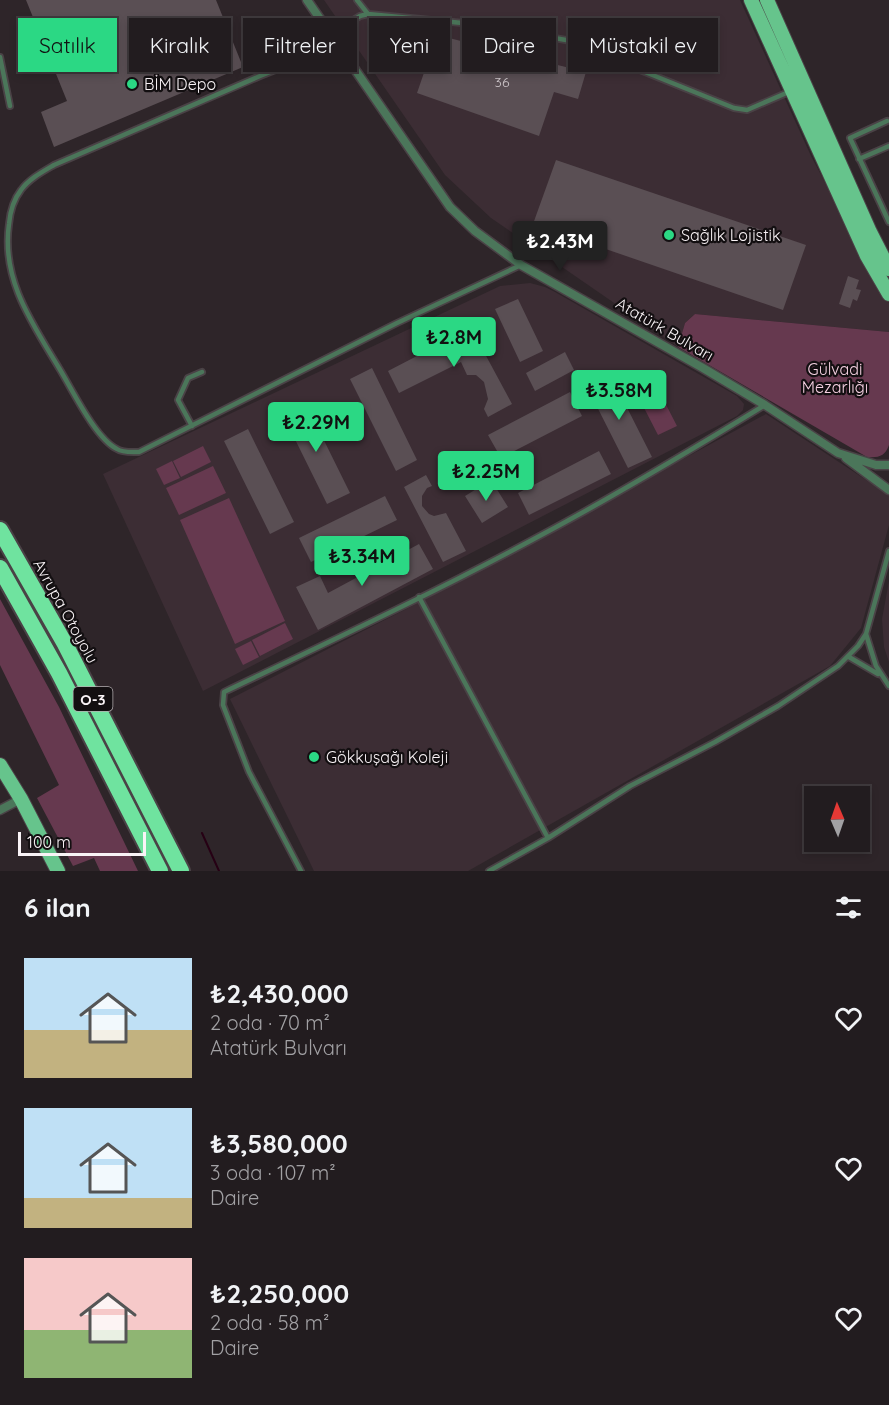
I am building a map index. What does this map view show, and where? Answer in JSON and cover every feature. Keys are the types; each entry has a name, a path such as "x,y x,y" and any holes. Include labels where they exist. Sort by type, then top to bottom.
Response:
{"highway":[{"name":"Avrupa Otoyolu","path":"0,530 69,653 181,871"},
{"name":"O-3","path":"0,568 59,673 160,871"}],"main road":[{"path":"751,0 790,91 867,256 889,294"},
{"path":"767,0 870,232 889,269"},
{"path":"0,765 21,799 58,871"}],"street":[{"name":"Atatürk Bulvarı","path":"307,0 320,18"},
{"name":"Atatürk Bulvarı","path":"357,71 450,207 476,231 521,265 765,405 889,490"},
{"name":"Atatürk Bulvarı","path":"838,453 879,466 889,465"},
{"path":"0,810 21,799"}],"lane":[{"path":"357,0 368,14"},
{"path":"357,18 368,14 473,24 566,40 741,110 747,110 790,91"},
{"path":"0,57 10,106"},
{"path":"270,72 54,165 30,181 20,191 14,203 7,248 13,280 34,326 97,430 117,450 129,453 139,452 397,323 521,265"},
{"path":"887,121 850,138 889,222"},
{"path":"859,159 889,146"},
{"path":"192,426 178,400 188,378 202,372"},
{"path":"301,871 249,772 223,705 224,692 545,533 765,405"},
{"path":"489,871 548,838 630,786 778,706 849,657 866,634 889,551"},
{"path":"419,597 548,838"},
{"path":"866,634 881,675 889,686"},
{"path":"849,657 881,675"}],"shaded area":[{"path":"324,0 740,0 811,156 889,303 889,332 695,314 685,323 678,347 491,218 445,175 374,72 450,72 450,18 369,18 369,65 357,48 357,18 336,18"},
{"path":"530,283 555,292 737,396 744,404 743,410 737,416 203,691 103,474 500,286"},
{"path":"766,414 889,495 889,525 861,628 830,666 468,871 314,871 230,699 412,606"},
{"path":"889,581 889,662 884,647 882,619"}],"green space":[{"name":"Gülvadi Mezarlığı","path":"695,314 889,332 889,445 886,452 878,457 867,457 678,347 685,323"},
{"path":"660,393 677,426 658,435 641,402"},
{"path":"203,446 211,462 181,477 173,461"},
{"path":"172,461 180,478 164,485 156,469"},
{"path":"213,466 226,493 179,515 166,488"},
{"path":"229,498 285,621 235,644 180,520"},
{"path":"0,599 59,707 138,871 100,871 94,858 73,866 37,798 59,785 0,665"},
{"path":"285,623 293,639 260,656 252,640"},
{"path":"251,641 259,657 243,665 235,649"}],"building":[{"path":"26,0 216,0 223,18 129,18 129,72 231,72 231,37 243,67 54,147 41,112 67,101 55,72 117,72 117,18 33,18"},
{"path":"450,38 462,41 462,72 556,72 556,65 568,68 568,72 586,72 578,99 554,92 539,136 417,93 424,72 450,72"},
{"name":"Sağlık Lojistik","path":"556,160 806,245 783,310 533,224"},
{"path":"848,276 859,280 856,289 861,290 857,301 853,299 850,308 839,304"},
{"path":"518,299 543,351 520,362 495,309"},
{"path":"471,328 512,404 488,417 484,409 488,399 484,382 476,375 467,375 461,362 399,393 388,371"},
{"path":"565,352 574,370 535,391 526,373"},
{"path":"372,368 417,460 396,471 350,379"},
{"path":"610,374 652,457 628,468 586,385"},
{"path":"570,392 582,416 501,458 488,435"},
{"path":"305,402 350,493 327,504 282,413"},
{"path":"248,429 294,522 270,534 224,441"},
{"path":"599,451 611,474 529,515 518,493"},
{"path":"426,475 432,486 427,488 422,496 422,506 434,516 446,513 466,551 443,562 404,487"},
{"path":"491,480 508,507 482,523 465,496"},
{"path":"385,496 397,520 311,562 299,538"},
{"path":"419,544 433,569 318,630 296,587 320,576 328,593"}],"waterway":[{"path":"202,833 219,871"}],"place":[{"name":"BİM Depo","path":"132,84"},
{"name":"Sağlık Lojistik","path":"669,235"},
{"name":"Gökkuşağı Koleji","path":"314,757"}]}
